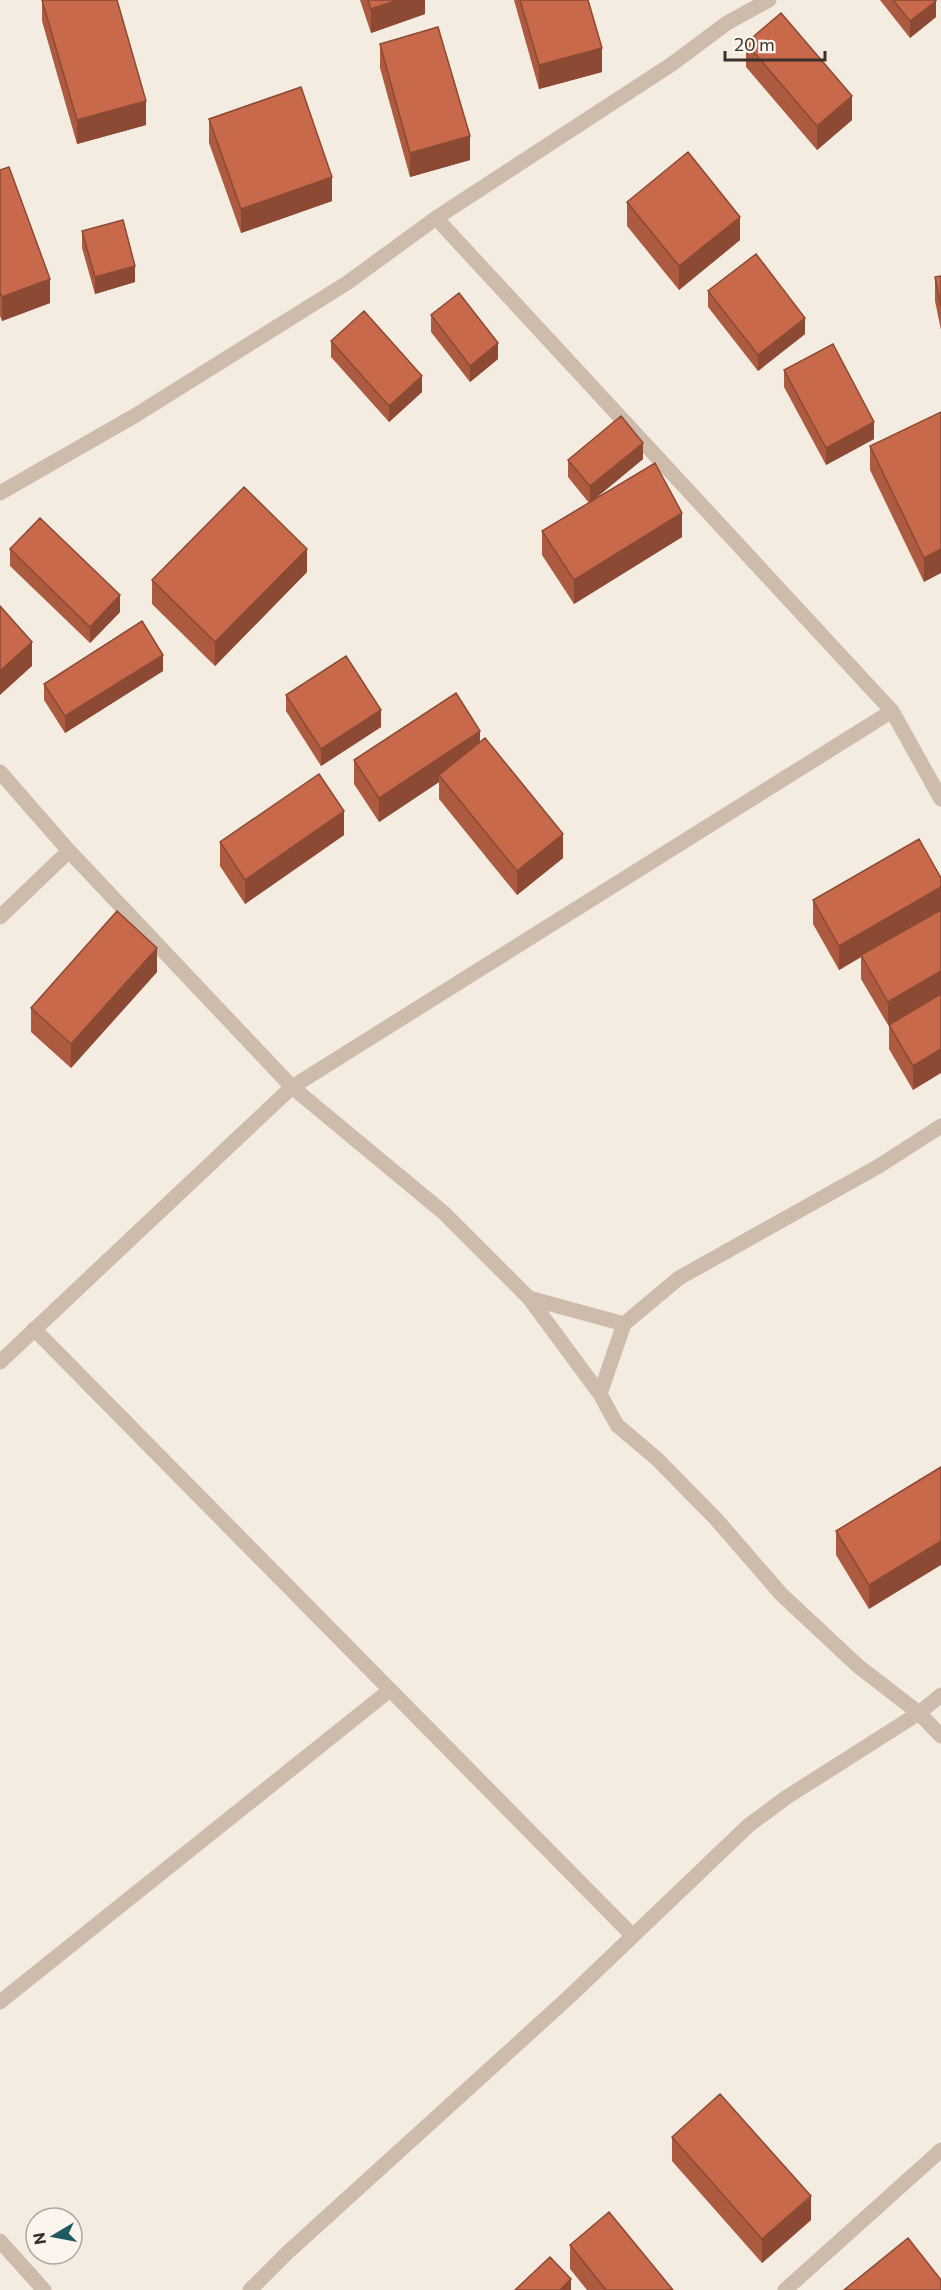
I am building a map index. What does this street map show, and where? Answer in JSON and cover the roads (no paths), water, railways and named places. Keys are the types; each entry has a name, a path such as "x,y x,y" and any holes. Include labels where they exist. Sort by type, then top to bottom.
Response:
{"street":[{"path":"0,493 136,415 347,283 436,218 672,64 727,23 769,0"},
{"path":"436,218 892,711 941,799"},
{"path":"0,1362 292,1087 892,711"},
{"path":"0,772 69,850 292,1087 444,1212 529,1298 600,1394 617,1425 679,1481 782,1594 858,1666 919,1713 941,1736"},
{"path":"0,917 69,850"},
{"path":"600,1394 624,1324 679,1278 879,1166 941,1126"},
{"path":"529,1298 624,1324"},
{"path":"34,1329 633,1936"},
{"path":"0,2002 390,1690"},
{"path":"250,2290 286,2253 633,1936 749,1825 787,1797 919,1713 941,1695"},
{"path":"785,2290 941,2150"},
{"path":"0,2241 45,2290"}]}
